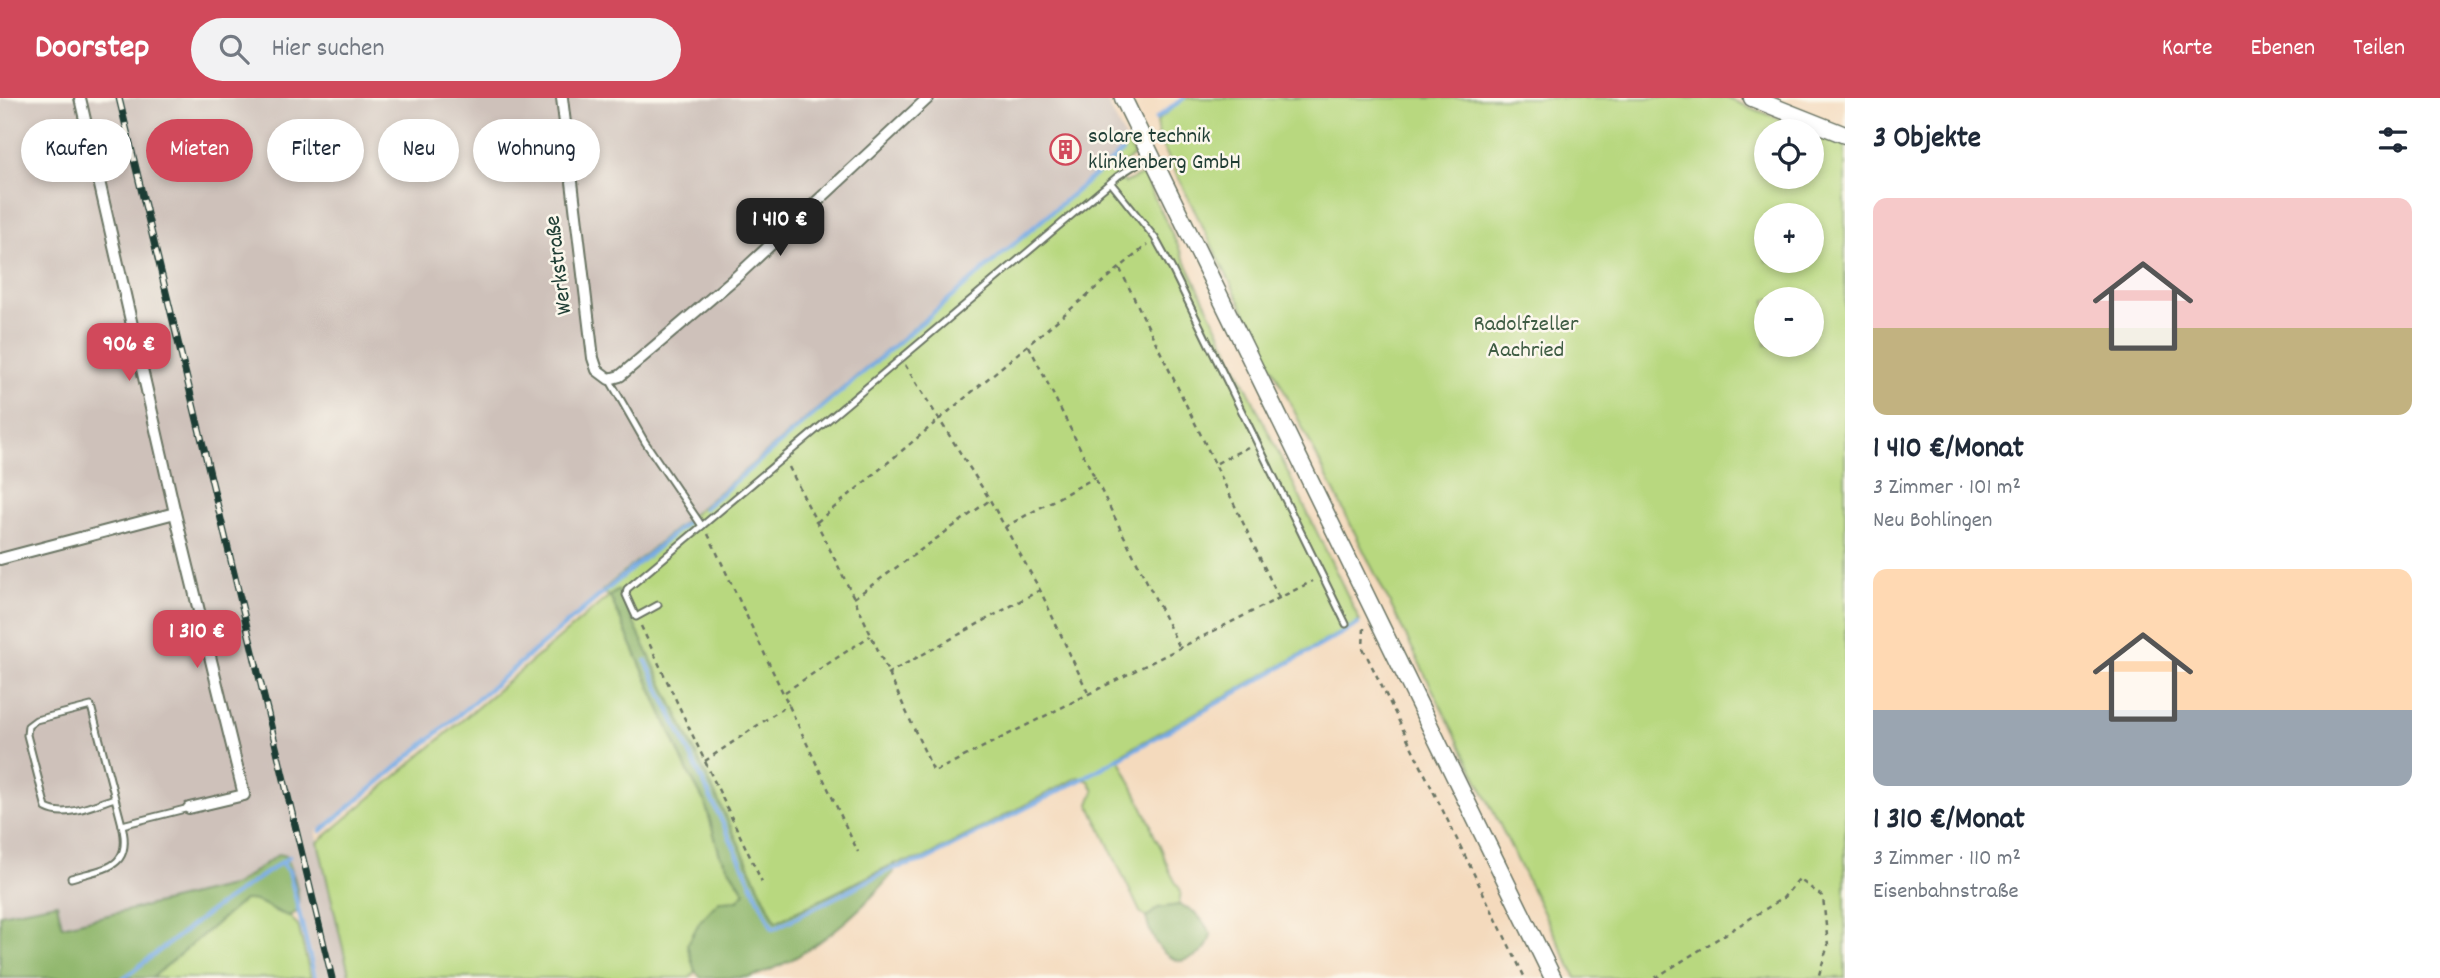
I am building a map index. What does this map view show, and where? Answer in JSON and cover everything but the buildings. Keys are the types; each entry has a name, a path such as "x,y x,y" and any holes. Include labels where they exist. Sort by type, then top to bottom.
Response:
{"main road":[{"path":"1123,98 1553,978"},
{"path":"1752,98 1845,135"}],"street":[{"path":"80,98 175,513 244,795 189,808"},
{"name":"Werkstraße","path":"562,98 593,358 597,370 609,379"},
{"path":"609,379 620,376 735,278 928,98"},
{"path":"0,559 175,513"}],"lane":[{"path":"658,606 636,617 626,595 627,589 1111,183 1152,156"},
{"path":"1111,183 1155,238 1346,624"},
{"path":"609,379 645,442 702,526"},
{"path":"71,878 112,865 125,854 127,842 91,706 36,720 28,726 27,735 46,808 56,813 67,812 115,798"},
{"path":"122,825 189,808"}],"path":[{"path":"817,522 1155,238"},
{"path":"1120,269 1279,598"},
{"path":"1029,344 1181,650"},
{"path":"901,359 990,500 1040,590 1089,695"},
{"path":"1214,464 1257,442"},
{"path":"783,458 854,598 934,772 1322,577"},
{"path":"1005,527 1096,477"},
{"path":"854,598 990,500"},
{"path":"702,526 784,692 858,852"},
{"path":"887,674 1040,590"},
{"path":"636,617 762,882"},
{"path":"1363,619 1363,648 1525,978"},
{"path":"784,692 870,636"},
{"path":"705,761 789,704"},
{"path":"1655,978 1783,898 1799,878 1823,897 1828,945 1818,978"}],"shaded area":[{"path":"0,98 1105,98 1127,142 1122,152 325,828 316,830 350,978 318,978 291,868 279,854 235,885 62,926 56,903 0,914"}],"green space":[{"name":"Radolfzeller Aachried","path":"1184,98 1726,98 1779,119 1754,119 1754,189 1824,189 1824,137 1845,145 1845,978 1576,978 1159,139 1157,121"},
{"path":"1127,142 1134,155 1114,172 1125,183 1143,174 1360,621 1118,756 1181,891 1179,905 1158,908 1146,918 1140,912 1089,804 1094,791 1089,781 1078,777 924,858 894,864 776,922 617,590 610,596 687,770 705,803 720,855 745,893 687,944 695,971 690,978 350,978 318,842 609,596 602,591 1122,152"},
{"path":"618,590 776,922 894,864 894,872 847,920 810,948 770,970 750,977 726,978 701,978 695,971 687,945 700,921 719,901 738,900 745,892 720,855 705,803 687,770 610,596"},
{"path":"279,854 286,856 294,876 298,891 297,912 289,916 262,903 244,900 152,978 0,978 0,914 57,903 62,926 235,885"},
{"path":"244,900 258,900 274,911 289,916 298,925 311,978 152,978"},
{"path":"1179,905 1194,912 1211,934 1201,953 1181,961 1162,951 1146,918 1158,908"}],"waterway":[{"path":"1156,119 1184,98"},
{"path":"704,508 1122,152"},
{"path":"321,831 686,523"},
{"path":"646,661 773,929 891,869 925,860 1080,780 1358,624"},
{"path":"124,978 208,913 289,857"},
{"path":"285,860 283,865 289,871 315,978"}],"railway":[{"path":"119,98 332,978"}],"place":[{"name":"solare technik klinkenberg GmbH","path":"1065,150"}]}
